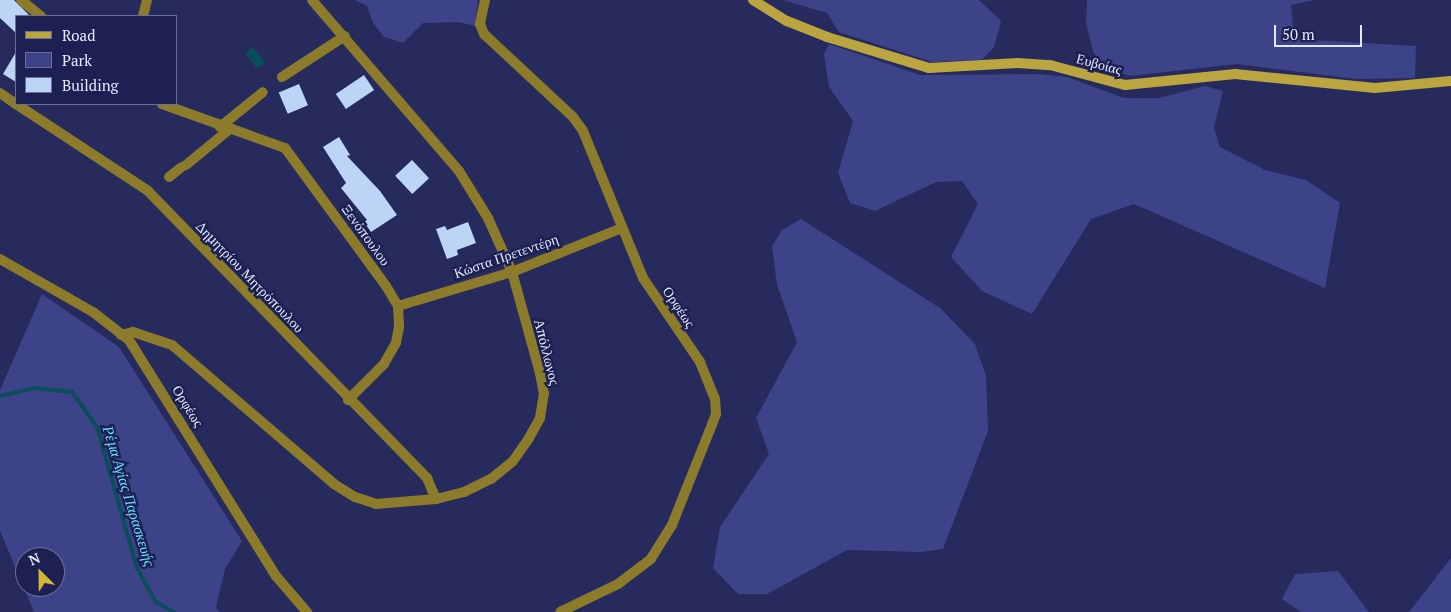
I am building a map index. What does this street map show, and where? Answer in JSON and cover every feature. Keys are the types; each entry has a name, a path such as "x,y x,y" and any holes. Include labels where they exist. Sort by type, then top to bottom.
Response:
{"street":[{"path":"21,0 39,15"},
{"path":"142,15 147,0"},
{"name":"Απόλλωνος","path":"121,335 133,332 172,345 334,484 355,497 376,504 436,499 464,492 491,479 513,461 540,418 544,394 540,373 512,272 470,185 345,36 312,0"},
{"name":"Ορφέως","path":"484,0 480,24 484,34 573,117 584,131 622,228 652,294 700,362 714,399 716,414 672,525 651,559 618,584 560,612"},
{"name":"Ευβοίας","path":"753,0 787,22 827,37 930,68 1010,63 1050,65 1125,85 1235,74 1375,88 1451,81"},
{"path":"282,78 345,36"},
{"path":"220,126 263,92"},
{"name":"Δημητρίου Μητρόπουλου","path":"0,93 15,103"},
{"name":"Δημητρίου Μητρόπουλου","path":"18,105 147,190 348,400 427,478 436,499"},
{"name":"Ξενόπουλου","path":"165,105 285,148 386,286 398,306"},
{"path":"169,178 231,128"},
{"name":"Κώστα Πρετεντέρη","path":"398,306 512,272 622,228"},
{"name":"Ορφέως","path":"0,259 93,312 121,335 140,354 276,576 307,612"},
{"path":"348,400 384,364 396,343 399,327 398,306"}],"green space":[{"path":"355,0 478,0 475,26 458,22 423,23 403,43 384,37 373,23 367,6"},
{"path":"783,0 979,0 1001,21 994,47 982,60 932,62 839,32 827,13"},
{"path":"1087,0 1315,0 1291,5 1294,39 1416,46 1415,78 1357,79 1237,64 1130,76 1109,69 1094,54 1086,24"},
{"path":"829,44 920,75 1039,74 1067,77 1124,98 1159,98 1205,86 1223,91 1214,128 1220,147 1265,170 1306,180 1340,203 1325,288 1134,204 1091,219 1032,314 982,291 951,257 978,204 962,181 936,182 875,211 850,203 838,173 853,121 829,87 824,54"},
{"path":"801,219 940,308 975,344 986,376 988,431 943,549 920,552 847,550 767,594 738,594 713,568 720,527 769,454 756,418 797,342 777,285 772,246 782,230"},
{"path":"42,294 119,347 242,541 225,569 216,607 219,612 34,612 28,597 65,597 65,547 15,547 15,567 0,531 0,390"},
{"path":"1451,558 1451,612 1409,612"},
{"path":"1338,571 1369,612 1301,612 1282,599 1295,574"}],"shaded area":[{"path":"253,47 265,63 257,69 245,53"}],"building":[{"path":"0,0 14,0 29,15 15,15 15,32 0,18"},
{"path":"15,54 15,81 3,74"},
{"path":"364,75 374,90 346,109 336,94"},
{"path":"299,84 308,105 288,114 279,93"},
{"path":"339,137 350,155 347,156 380,191 397,215 371,232 364,222 367,220 341,188 346,183 323,147"},
{"path":"412,160 429,178 412,194 395,176"},
{"path":"468,222 476,243 457,250 458,255 447,259 436,229 445,226 447,230"}],"waterway":[{"name":"Ρέμα Αγίας Παρασκευής","path":"0,396 34,388 72,392 97,427 137,568 156,602 174,612"}]}
